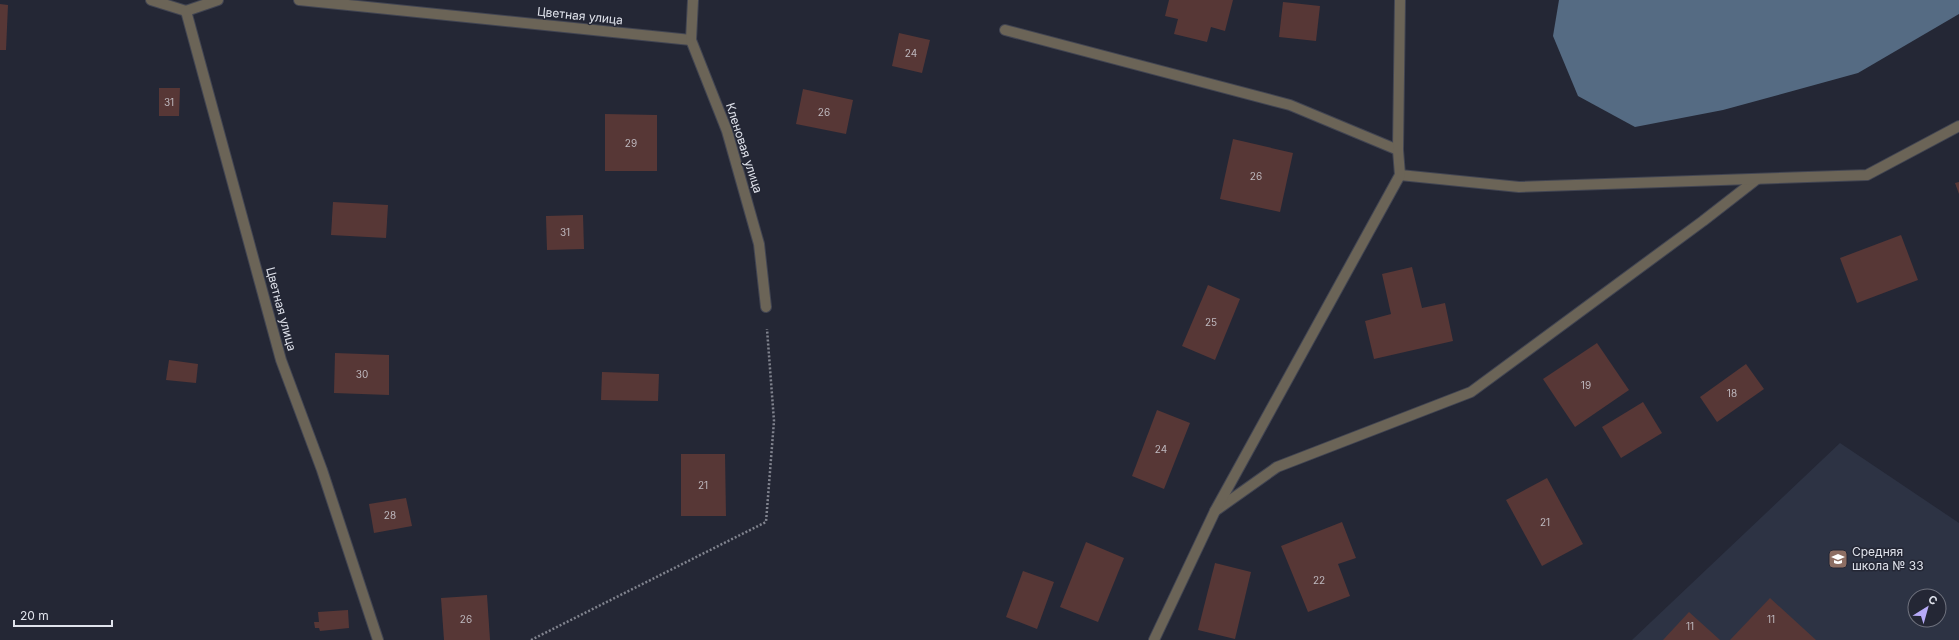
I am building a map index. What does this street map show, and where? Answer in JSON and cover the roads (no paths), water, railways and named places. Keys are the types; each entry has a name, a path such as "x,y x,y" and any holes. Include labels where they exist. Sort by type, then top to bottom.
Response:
{"street":[{"path":"151,0 186,11 218,0"},
{"name":"Цветная улица","path":"299,0 691,40"},
{"name":"Кленовая улица","path":"693,0 691,40 727,131 759,244 766,307"},
{"path":"1154,640 1215,511 1400,175 1398,150 1400,0"},
{"name":"Цветная улица","path":"186,11 281,360 322,470 378,640"},
{"path":"1005,30 1290,105 1398,150"},
{"path":"1400,175 1519,187 1867,175 1959,126"},
{"path":"1215,511 1277,467 1471,392 1757,179"}],"place":[{"name":"Средняя школа № 33","path":"1838,559"}]}
